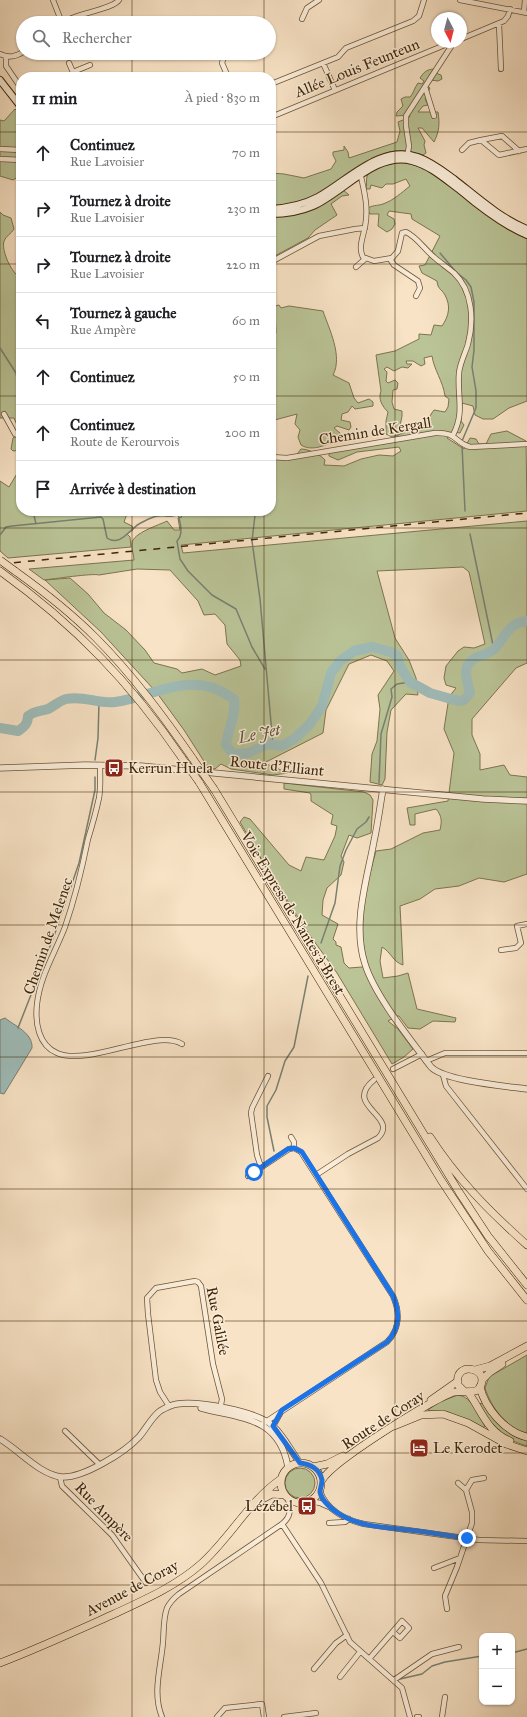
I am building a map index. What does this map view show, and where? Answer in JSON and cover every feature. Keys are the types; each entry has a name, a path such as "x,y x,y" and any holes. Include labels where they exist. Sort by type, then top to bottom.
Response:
{"main road":[{"path":"0,80 16,101"},
{"path":"407,157 436,172 502,222 527,235"},
{"path":"276,209 287,208 305,203 360,173 382,163 407,157 419,157 435,166 503,216 527,229"},
{"path":"276,214 289,213 313,206 360,173"},
{"name":"Voie Express de Nantes à Brest","path":"0,560 46,594 79,622 154,703 214,789 458,1192 492,1242 527,1285"},
{"name":"Voie Express de Nantes à Brest","path":"1,571 40,601 91,645 130,688 152,716 199,782 441,1180 488,1251 527,1300"},
{"path":"333,987 366,1032 396,1084 435,1144 461,1180 492,1213 527,1245"},
{"name":"Route de Coray","path":"313,1466 327,1464 339,1458 429,1402 458,1381 458,1377 463,1370 471,1368 475,1370 490,1366 527,1346"},
{"name":"Route de Coray","path":"322,1480 332,1468 394,1426 455,1392 475,1391 490,1372 527,1350"},
{"path":"475,1370 481,1376 481,1383 486,1404 498,1418 513,1430 527,1437"},
{"path":"458,1381 458,1385 466,1392 490,1427 503,1438 520,1446 527,1447"},
{"path":"394,1426 421,1415 443,1414 468,1423 506,1444 527,1451"},
{"path":"300,1463 307,1463 313,1466 319,1473 322,1480 320,1491 316,1497 310,1502 298,1503 286,1497 281,1487 281,1479 288,1467 300,1463"},
{"name":"Avenue de Coray","path":"0,1663 54,1642 172,1585 195,1569 210,1556 264,1492 281,1479"},
{"name":"Avenue de Coray","path":"254,1505 268,1495 274,1494 286,1497"}],"street":[{"path":"53,0 59,16"},
{"path":"74,16 113,5 119,0"},
{"path":"302,19 307,8 319,0"},
{"path":"276,82 338,57 346,48 413,21 419,16 424,0"},
{"path":"460,0 525,13 525,0"},
{"path":"467,36 499,24 506,19 510,10"},
{"path":"499,24 501,70"},
{"name":"Allée Louis Feunteun","path":"276,115 438,48"},
{"path":"407,157 409,146 406,116 449,48"},
{"path":"0,54 6,56 16,56"},
{"path":"6,56 6,66 16,81"},
{"path":"223,60 222,63 226,72"},
{"path":"69,63 73,72"},
{"path":"323,63 335,90"},
{"path":"79,72 90,65"},
{"path":"425,88 434,116"},
{"path":"462,150 469,143 502,136 519,151"},
{"path":"481,140 499,155 527,149"},
{"path":"0,149 16,150"},
{"path":"0,159 16,160"},
{"path":"360,173 367,205 365,228 360,252 365,259 374,262 394,257 398,251 402,233 406,232 455,274 464,285 471,309 472,321 467,344 460,365 460,415 458,426 453,435"},
{"path":"276,259 319,236 365,228"},
{"path":"356,267 365,259"},
{"path":"390,259 394,265 418,281 420,288 416,296"},
{"path":"4,414 16,434"},
{"name":"Chemin de Kergall","path":"276,457 287,458 442,432 453,435 463,445 470,447 527,444"},
{"name":"Route d'Elliant","path":"0,768 100,765 167,767 383,789 527,801"},
{"name":"Chemin de Melenec","path":"100,765 99,798 74,899 41,986 37,1009 40,1038 52,1051 70,1056 88,1055 160,1041 177,1042 182,1044"},
{"path":"383,789 362,902 360,924 364,962 376,988 390,1010 433,1069 443,1075 454,1078 527,1089"},
{"path":"501,950 516,948 520,943 517,926 527,924"},
{"path":"426,1061 445,1053 527,1053"},
{"path":"393,1070 422,1054"},
{"path":"443,1075 446,1086 527,1189"},
{"path":"261,1167 256,1155 251,1113 268,1076"},
{"path":"316,1175 382,1135 384,1130 380,1119 367,1105 364,1098 366,1090 374,1080"},
{"path":"291,1137 294,1142 294,1148"},
{"path":"248,1176 288,1149 294,1148 302,1152 393,1296 398,1311 395,1331 387,1342 264,1423"},
{"name":"Rue Galilée","path":"169,1406 160,1392 156,1380 148,1314 148,1298 156,1288 194,1281 198,1282 201,1286 214,1364 221,1394 220,1410"},
{"path":"169,1406 187,1404 251,1414 272,1429 300,1463"},
{"name":"Rue Ampère","path":"0,1439 45,1471 60,1477 80,1474 100,1465 133,1442 159,1412 169,1406"},
{"path":"272,1429 282,1410"},
{"path":"272,1429 282,1446 287,1458 288,1467"},
{"path":"65,1431 100,1465"},
{"name":"Rue Ampère","path":"60,1477 62,1486 112,1535 146,1583"},
{"path":"466,1490 472,1480 484,1478"},
{"path":"447,1609 445,1596 470,1532 473,1519 466,1490 458,1483"},
{"path":"320,1491 326,1503 332,1509"},
{"path":"162,1717 158,1699 157,1684 163,1644 165,1616 169,1604 179,1594 282,1524 290,1512 286,1497"},
{"path":"310,1502 320,1503 349,1519 367,1525 490,1541 527,1541"},
{"path":"330,1523 345,1522 349,1519"},
{"path":"282,1524 321,1583 350,1642 394,1680 403,1690 410,1717"},
{"path":"434,1568 460,1558"},
{"path":"369,1659 392,1632"},
{"path":"314,1669 336,1643 347,1635"},
{"path":"394,1680 432,1654 459,1647"},
{"path":"340,1678 360,1652"},
{"path":"442,1717 445,1697"},
{"path":"217,1717 225,1708 262,1704 264,1717"},
{"path":"284,1717 316,1713"}],"green space":[{"path":"433,69 441,75 442,79 438,81 431,80 427,86 430,88 425,99 428,105 423,106 418,112 438,112 439,128 434,142 422,128 418,128 425,141 424,145 426,153 423,155 405,151 395,151 379,155 364,164 336,184 349,195 342,196 331,204 337,215 315,230 308,238 276,255 276,173 304,178 331,169 336,161 333,152 344,150 344,146 348,152 349,158 397,142 400,131 398,122 403,120 407,122 410,115 396,116 397,112 403,106 401,99 410,97 418,83 422,84 424,81 420,78 427,71"},
{"path":"15,109 16,110 16,178 13,180 0,176 0,120 4,121"},
{"path":"402,162 420,167 437,175 499,223 527,237 527,401 509,408 493,419 483,419 475,415 473,406 462,403 461,421 464,425 460,433 452,432 447,438 464,449 470,438 476,439 479,444 486,444 491,434 507,431 526,441 527,511 181,545 183,553 527,521 527,663 516,668 472,719 472,735 480,754 480,770 504,765 510,775 527,777 527,874 504,882 479,878 459,886 435,889 420,899 400,906 403,965 397,962 382,947 380,961 383,978 408,973 417,1009 456,1018 455,1022 433,1021 420,1029 408,1028 399,1016 388,1021 398,1029 413,1049 404,1057 392,1064 337,973 306,930 263,862 240,822 244,817 250,819 289,865 301,871 306,857 324,860 335,836 337,826 331,824 333,815 311,801 310,793 284,789 284,783 364,792 370,795 373,800 371,833 357,838 349,835 341,856 344,862 341,875 327,888 323,900 322,915 338,924 333,939 336,942 336,945 341,947 344,963 349,968 362,967 366,965 362,937 362,918 366,889 376,851 391,849 423,833 440,830 441,819 436,809 415,814 415,825 410,825 407,808 448,801 454,753 444,729 449,697 456,688 446,685 444,678 446,666 458,651 464,647 474,648 485,644 469,572 463,567 377,571 395,638 409,660 416,678 418,695 406,694 391,710 387,732 385,779 382,785 370,782 372,754 377,741 380,709 378,695 394,671 387,661 371,655 349,664 326,710 323,733 264,763 288,773 273,775 231,769 221,764 215,769 207,766 184,730 157,693 101,632 45,580 70,578 88,594 104,613 126,630 145,650 154,663 177,669 182,673 202,669 215,675 241,666 240,660 227,644 225,625 215,614 204,615 198,601 170,570 137,569 99,575 81,575 44,580 29,569 134,560 132,547 133,539 141,533 167,521 174,530 180,530 178,518 182,517 181,516 276,516 276,458 294,458 301,449 304,449 314,452 323,458 325,460 324,465 344,466 361,459 379,455 393,456 401,451 399,447 357,452 338,460 329,456 329,453 396,441 394,437 412,429 422,427 434,410 445,412 448,407 449,399 445,396 432,356 424,358 425,364 421,366 413,361 406,361 407,364 412,364 408,368 402,367 394,371 387,367 384,369 387,372 386,381 388,383 395,380 398,383 397,389 393,390 392,402 394,409 402,411 400,426 411,429 392,437 386,434 388,412 380,400 381,391 376,355 395,351 419,339 419,334 431,335 434,325 442,326 449,307 447,299 439,288 437,281 422,273 419,266 425,265 440,236 412,219 411,214 389,211 387,215 394,219 395,224 392,229 387,232 378,226 379,214 370,214 367,209 391,200 410,186 406,179 393,184 386,184 382,188 371,185 370,189 366,189 367,176 369,173 377,168"},
{"path":"0,212 11,218 14,229 4,241 4,250 8,262 16,274 16,423 14,418 0,418"},
{"path":"279,305 281,308 289,306 323,311 336,351 336,368 333,375 349,383 354,398 358,403 369,399 373,402 373,406 355,409 352,406 348,412 342,414 341,420 350,422 351,427 349,430 337,426 334,428 340,433 337,440 324,446 310,448 301,445 298,437 300,430 295,424 297,414 276,420 276,306"},
{"path":"16,436 16,451 13,451 11,449 13,438"},
{"path":"16,475 16,516 126,516 124,522 132,526 133,530 127,534 130,537 131,547 8,558 0,551 0,481 9,487"},
{"path":"527,1355 527,1433 512,1427 500,1416 491,1402 485,1388 489,1377"},
{"path":"458,1395 463,1396 471,1403 485,1426 481,1429 448,1412 428,1410 439,1402"},
{"path":"483,1403 507,1431 527,1440 527,1446 509,1439 497,1431 478,1404"},
{"path":"300,1468 311,1472 315,1483 311,1494 300,1498 289,1494 285,1483 289,1472"}],"water":[{"path":"5,1018 27,1034 32,1043 32,1048 4,1094 0,1093 0,1020"}],"waterway":[{"path":"440,253 471,287 474,302 474,350 472,367 476,391 476,408 462,441"},
{"path":"0,348 16,373"},
{"path":"462,445 465,511"},
{"path":"34,516 36,524"},
{"path":"0,535 6,527 101,517 103,519 107,538 116,540 124,537 139,524 156,516"},
{"path":"156,516 161,516"},
{"path":"161,516 169,516"},
{"path":"178,516 181,528 177,541 180,559 188,571 212,595 236,609 252,647 265,669"},
{"path":"255,516 252,541 260,599 273,745"},
{"path":"470,534 494,650"},
{"name":"Le Jet","path":"0,728 18,731 25,725 30,714 48,709 66,699 78,698 103,702 115,702 174,687 198,685 217,689 234,699 233,717 226,745 233,754 248,753 268,744 282,746 294,739 310,724 322,706 331,673 340,661 354,651 372,647 391,652 397,656 401,668 410,682 430,693 458,701 464,700 470,693 466,670 471,660 493,650 510,628 520,622 527,621"},
{"path":"379,783 381,734 392,697 391,689 397,684 410,682"},
{"path":"95,760 98,738 99,702"},
{"path":"18,1028 54,936 79,863 95,790 95,777"},
{"path":"321,943 335,903 340,866 346,850 357,829 366,822 369,817"},
{"path":"274,1151 267,1117 267,1106 276,1090 285,1061 294,1047 308,976"},
{"path":"515,1652 527,1649"},
{"path":"400,1679 422,1674 432,1666 445,1662 479,1656"}],"railway":[{"path":"0,564 527,513"}],"place":[{"name":"Kerrun Huela","path":"114,768"},
{"name":"Le Kerodet","path":"419,1448"},
{"name":"Lézébel","path":"307,1506"}],"route":[{"path":"254,1172 288,1149 294,1148 302,1152 393,1296 398,1311 397,1326 392,1338 282,1410 277,1422 273,1426 300,1463 307,1463 316,1469 322,1480 320,1491 323,1498 332,1509 341,1515 355,1522 367,1525 467,1538"}]}
